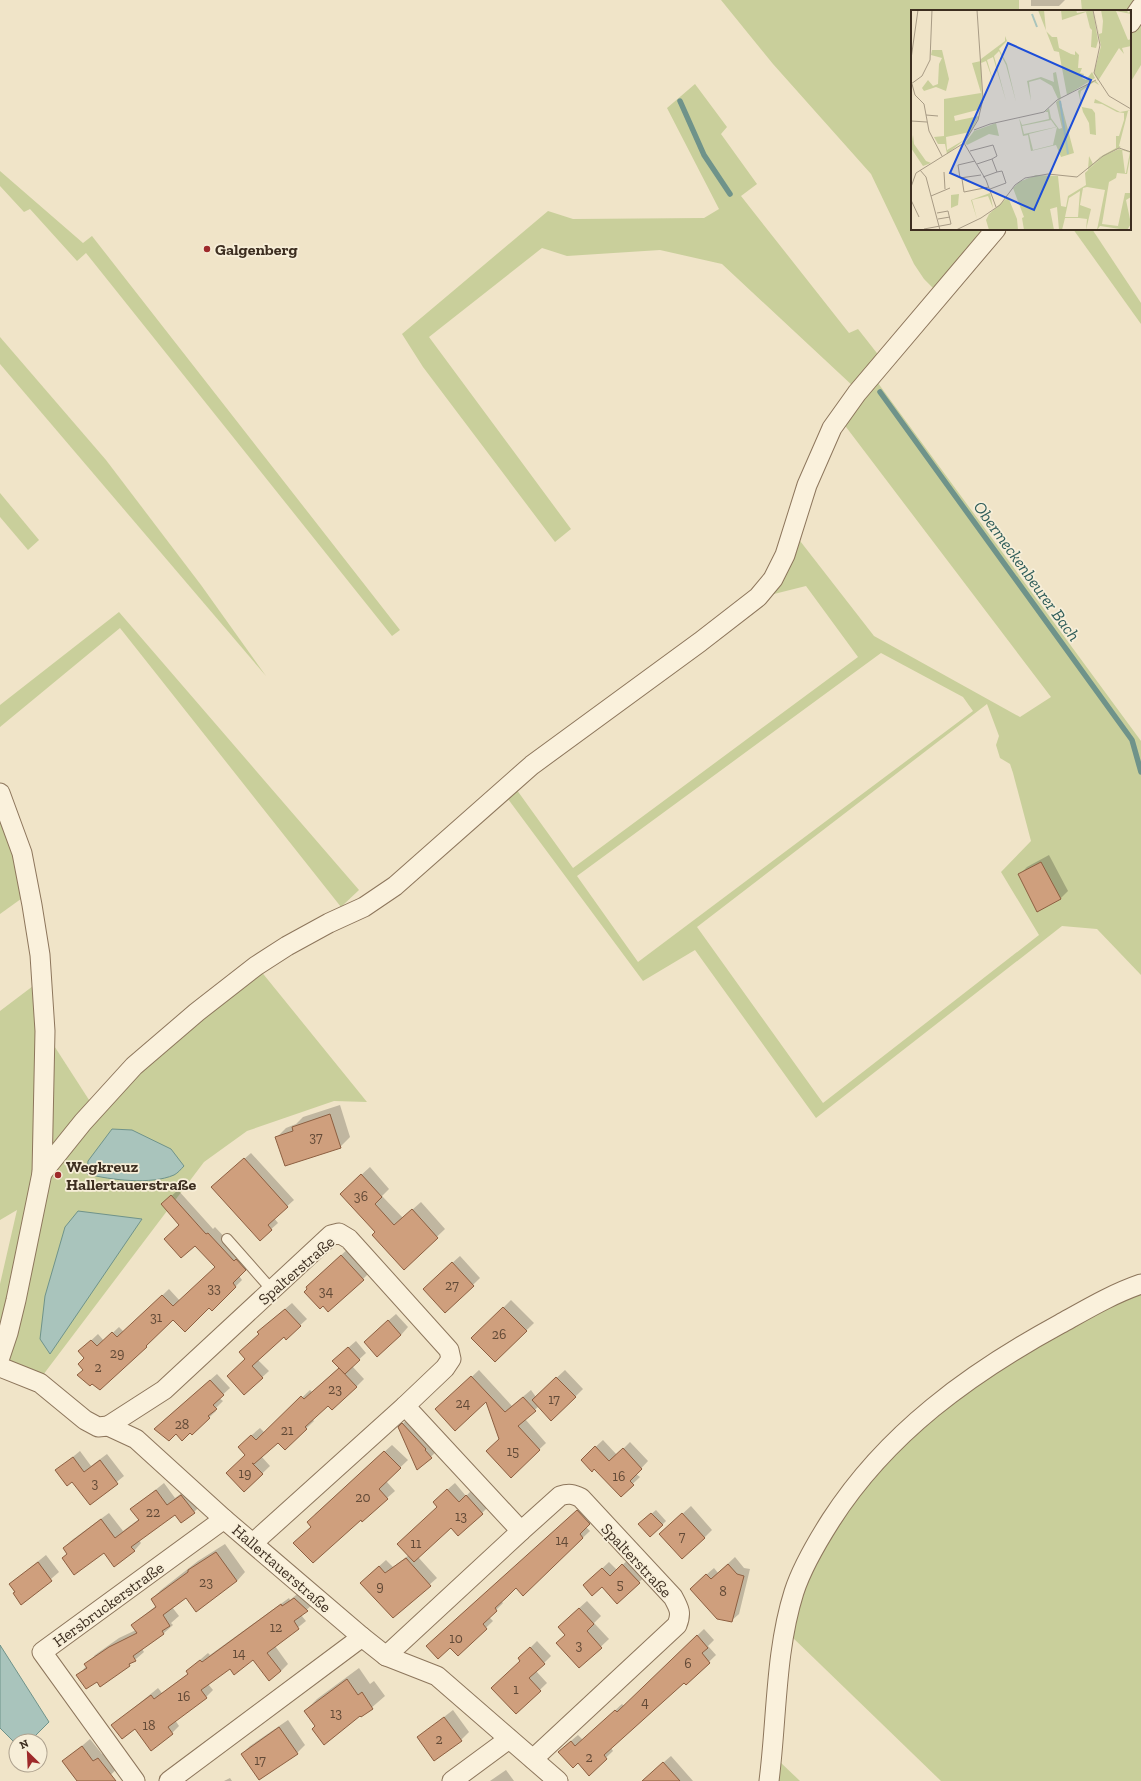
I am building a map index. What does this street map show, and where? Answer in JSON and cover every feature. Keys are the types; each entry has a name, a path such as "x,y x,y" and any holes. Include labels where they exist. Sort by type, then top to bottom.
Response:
{"street":[{"path":"1131,22 1141,7"},
{"path":"42,1173 83,1122 134,1066 197,1012 256,966 286,946 329,923 364,907 396,886 532,765 700,642 758,597 773,579 785,555 807,485 832,428 862,387 995,230"},
{"path":"0,793 22,853 40,955 45,1031 42,1173 15,1306 0,1357"},
{"name":"Spalterstraße","path":"108,1426 164,1390 331,1236 339,1233 349,1239 449,1350 451,1359 445,1368 405,1406 252,1543"},
{"path":"769,1781 785,1633 794,1591 808,1560 840,1505 861,1478 904,1432 950,1393 1045,1332 1118,1292 1141,1284"},
{"name":"Hallertauerstraße","path":"0,1367 40,1383 85,1420 98,1427 108,1426 136,1439 224,1519 362,1637 386,1656 437,1676 558,1781"},
{"path":"405,1406 521,1531"},
{"name":"Spalterstraße","path":"386,1656 560,1496 568,1494 581,1498 673,1597 681,1615 677,1624 533,1759"},
{"name":"Hersbruckerstraße","path":"135,1781 42,1652 224,1519"},
{"path":"169,1781 362,1637"},
{"path":"452,1781 509,1739"}],"lane":[{"path":"227,1240 272,1290"}],"green space":[{"path":"721,0 1019,0 1019,10 911,10 911,230 986,230 936,291 924,279 914,264 871,174 773,64"},
{"path":"1081,0 1139,0 1131,10 1082,10"},
{"path":"1141,17 1141,65 1131,81 1131,32"},
{"path":"695,84 727,127 721,134 757,184 741,196 849,333 858,329 880,357 854,387 722,264 660,250 567,256 542,248 429,337 571,529 555,542 423,367 402,334 548,211 573,219 704,218 719,209 667,108"},
{"path":"0,171 83,243 92,236 400,630 392,636 86,253 77,261 30,209 24,212 0,186"},
{"path":"1074,230 1093,230 1141,303 1141,324"},
{"path":"0,337 106,460 201,585 266,676 0,364"},
{"path":"875,379 1141,741 1141,975 1097,929 1062,926 816,1118 695,950 643,981 505,795 514,786 573,868 858,657 806,586 766,596 797,537 874,636 1020,717 1051,697 843,423","holes":["881,653 963,697 973,711 638,962 577,876","987,704 999,736 996,745 1000,758 1010,764 1031,841 1001,872 1039,935 823,1103 697,927"]},
{"path":"0,493 39,540 28,550 0,517"},
{"path":"119,612 359,890 341,907 120,628 0,727 0,705"},
{"path":"0,806 25,896 0,914"},
{"path":"260,970 367,1102 334,1101 247,1131 204,1162 43,1375 6,1360 51,1172 123,1086"},
{"path":"37,983 34,1157 18,1270 0,1327 0,1284 17,1210 0,1220 0,1011"},
{"path":"51,1041 91,1103 57,1145 45,1143"},
{"path":"1141,1289 1141,1781 941,1781 790,1635 799,1599 831,1528 906,1436 995,1368"},
{"path":"779,1761 800,1781 775,1781"}],"water":[{"path":"112,1129 132,1130 171,1149 184,1166 174,1175 165,1178 143,1181 119,1180 87,1174 88,1161"},
{"path":"78,1211 142,1219 50,1354 40,1339 45,1296 65,1227"},
{"path":"0,1645 49,1722 38,1733 8,1733 8,1736 0,1728"}],"building":[{"path":"1041,862 1061,899 1037,912 1018,874"},
{"path":"330,1114 341,1148 285,1166 275,1137 293,1131 292,1127"},
{"path":"244,1158 288,1207 268,1225 272,1230 260,1241 211,1187"},
{"path":"361,1174 382,1197 375,1204 394,1225 412,1209 438,1238 404,1270 372,1235 375,1232 340,1194"},
{"path":"171,1195 206,1234 208,1233 234,1261 236,1259 246,1270 233,1283 236,1287 212,1311 209,1308 185,1332 173,1320 146,1346 147,1347 100,1390 92,1384 90,1386 77,1375 83,1370 78,1364 84,1358 78,1351 91,1340 97,1346 112,1332 117,1337 162,1295 173,1306 215,1267 195,1246 181,1258 164,1239 179,1225 161,1204"},
{"path":"341,1255 364,1280 328,1312 323,1306 320,1309 304,1292 307,1289 306,1287"},
{"path":"452,1262 474,1286 445,1313 423,1289"},
{"path":"503,1307 527,1331 495,1362 471,1338"},
{"path":"285,1309 301,1326 286,1340 284,1337 252,1366 263,1378 244,1395 227,1376 245,1359 239,1352 259,1334 257,1332"},
{"path":"388,1320 401,1335 377,1357 364,1342"},
{"path":"348,1347 360,1360 345,1374 332,1361"},
{"path":"339,1368 357,1387 332,1410 328,1406 305,1427 307,1429 285,1450 278,1443 254,1464 252,1463 263,1474 244,1492 226,1473 245,1455 238,1447 251,1435 256,1440 301,1396 304,1399"},
{"path":"471,1376 505,1412 523,1397 536,1411 518,1426 540,1450 511,1478 486,1451 499,1439 486,1402 455,1431 435,1409"},
{"path":"556,1377 576,1397 551,1421 532,1400"},
{"path":"210,1380 224,1395 213,1405 217,1409 208,1416 210,1418 192,1435 190,1433 182,1441 176,1434 169,1441 154,1429"},
{"path":"402,1423 426,1449 425,1450 432,1458 417,1470 398,1427"},
{"path":"595,1446 609,1461 623,1448 642,1469 630,1481 634,1485 621,1497 594,1469 592,1472 581,1460"},
{"path":"384,1451 401,1468 379,1489 388,1499 362,1522 361,1520 313,1563 293,1543 311,1527 307,1522"},
{"path":"73,1457 84,1472 100,1460 118,1484 90,1505 72,1482 67,1486 55,1470"},
{"path":"447,1489 459,1502 466,1495 483,1514 458,1536 451,1528 414,1562 397,1544 437,1507 433,1502"},
{"path":"156,1490 167,1505 181,1495 195,1513 181,1523 175,1515 131,1547 135,1551 114,1567 104,1553 74,1575 62,1558 67,1554 63,1548 101,1519 115,1538 139,1520 130,1509"},
{"path":"577,1510 590,1524 580,1534 583,1538 523,1596 516,1588 495,1608 497,1611 483,1624 487,1629 458,1656 450,1648 438,1659 426,1646"},
{"path":"651,1513 663,1525 650,1537 638,1524"},
{"path":"682,1513 705,1538 682,1559 659,1534"},
{"path":"216,1552 237,1581 196,1612 186,1598 163,1615 170,1626 162,1631 164,1634 133,1656 136,1661 129,1664 130,1666 100,1687 97,1682 86,1689 76,1675 87,1668 84,1664 109,1647 137,1633 131,1625 156,1607 151,1599 188,1572 188,1570"},
{"path":"406,1558 431,1586 393,1618 360,1583 379,1566 385,1573"},
{"path":"38,1562 52,1581 21,1605 13,1593 15,1592 9,1584"},
{"path":"622,1564 640,1583 617,1604 602,1587 592,1596 583,1585 602,1568 610,1576"},
{"path":"728,1564 737,1574 744,1576 732,1622 717,1619 690,1589 706,1574 711,1579"},
{"path":"294,1598 308,1611 294,1621 299,1629 267,1653 281,1671 269,1681 253,1660 234,1675 230,1669 201,1690 207,1698 168,1727 173,1734 151,1751 135,1729 122,1739 111,1725 151,1695 154,1699 188,1674 186,1671 200,1660 202,1662 281,1604 282,1606"},
{"path":"579,1608 594,1624 587,1631 602,1648 579,1668 556,1643 565,1635 558,1627"},
{"path":"697,1635 708,1648 702,1653 710,1663 686,1685 684,1683 604,1755 607,1759 589,1776 578,1763 573,1768 558,1752 571,1741 575,1746 615,1710 617,1712"},
{"path":"530,1647 545,1664 529,1678 541,1691 516,1714 491,1688 520,1661 518,1658"},
{"path":"347,1679 358,1695 362,1692 373,1709 361,1717 360,1716 324,1745 312,1729 315,1726 304,1711"},
{"path":"444,1717 462,1741 434,1761 417,1737"},
{"path":"279,1727 298,1754 259,1780 241,1754"},
{"path":"82,1746 93,1761 98,1758 116,1781 77,1781 62,1761"},
{"path":"663,1762 680,1781 642,1781"}],"waterway":[{"name":"Obermeckenbeurer Bach","path":"680,101 704,155 730,194"},
{"name":"Obermeckenbeurer Bach","path":"880,392 1132,740 1141,772"}],"place":[{"name":"Galgenberg","path":"207,249"},
{"name":"Wegkreuz Hallertauerstraße","path":"58,1175"}]}
